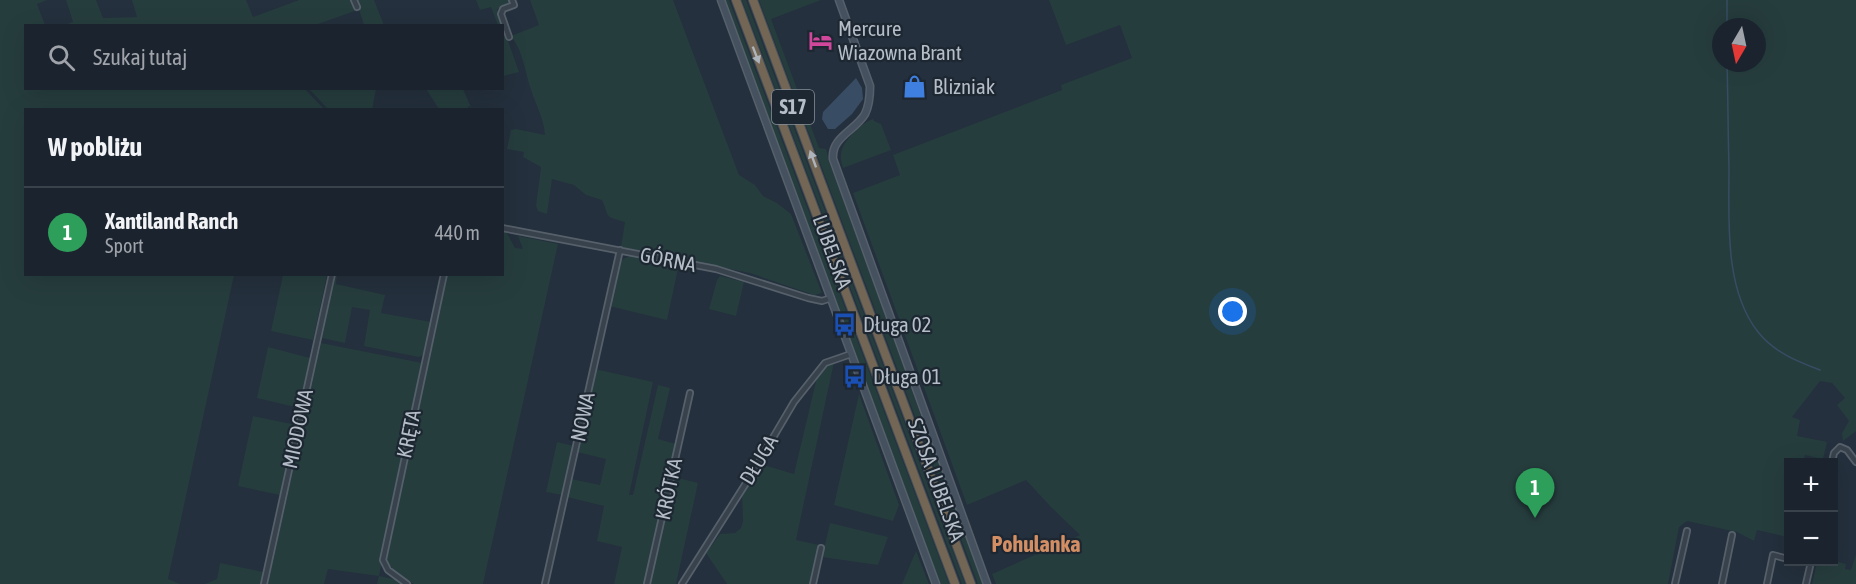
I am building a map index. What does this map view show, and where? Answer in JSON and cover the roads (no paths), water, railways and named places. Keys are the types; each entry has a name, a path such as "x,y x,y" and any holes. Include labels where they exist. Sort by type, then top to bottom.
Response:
{"highway":[{"name":"SZOSA LUBELSKA","path":"736,0 956,584"},
{"name":"SZOSA LUBELSKA","path":"753,0 971,584"}],"street":[{"path":"354,0 357,7"},
{"path":"509,37 501,14 503,9 514,5 512,0"},
{"name":"LUBELSKA","path":"721,0 936,584"},
{"path":"840,0 870,87 870,101 866,113 837,142 833,152 834,163 987,584"},
{"name":"GÓRNA","path":"504,228 716,269 822,301 831,298"},
{"name":"NOWA","path":"546,584 620,250"},
{"name":"MIODOWA","path":"264,584 332,276"},
{"name":"KRĘTA","path":"407,584 388,570 383,560 444,276"},
{"name":"DŁUGA","path":"681,584 794,402 820,368 832,360 851,354"},
{"name":"KRÓTKA","path":"647,584 690,393"},
{"path":"1833,458 1840,447 1848,450 1856,462"},
{"path":"1675,584 1687,531"},
{"path":"1722,584 1732,535"},
{"path":"813,584 820,548"},
{"path":"1767,584 1773,555 1784,558"},
{"path":"1806,584 1809,566"}],"water":[{"path":"856,78 862,88 863,99 852,114 835,129 828,129 822,119 823,112"}],"waterway":[{"path":"1727,0 1727,18"},
{"path":"1727,72 1729,231 1739,296 1747,315 1764,339 1786,355 1820,370"}],"place":[{"name":"Mercure Wiazowna Brant","path":"820,41"},
{"name":"Blizniak","path":"915,87"},
{"name":"Długa 02","path":"845,325"},
{"name":"Długa 01","path":"855,377"},
{"name":"Xantiland Ranch","path":"1535,518"}],"district":[{"name":"Pohulanka","path":"1036,544"}]}
